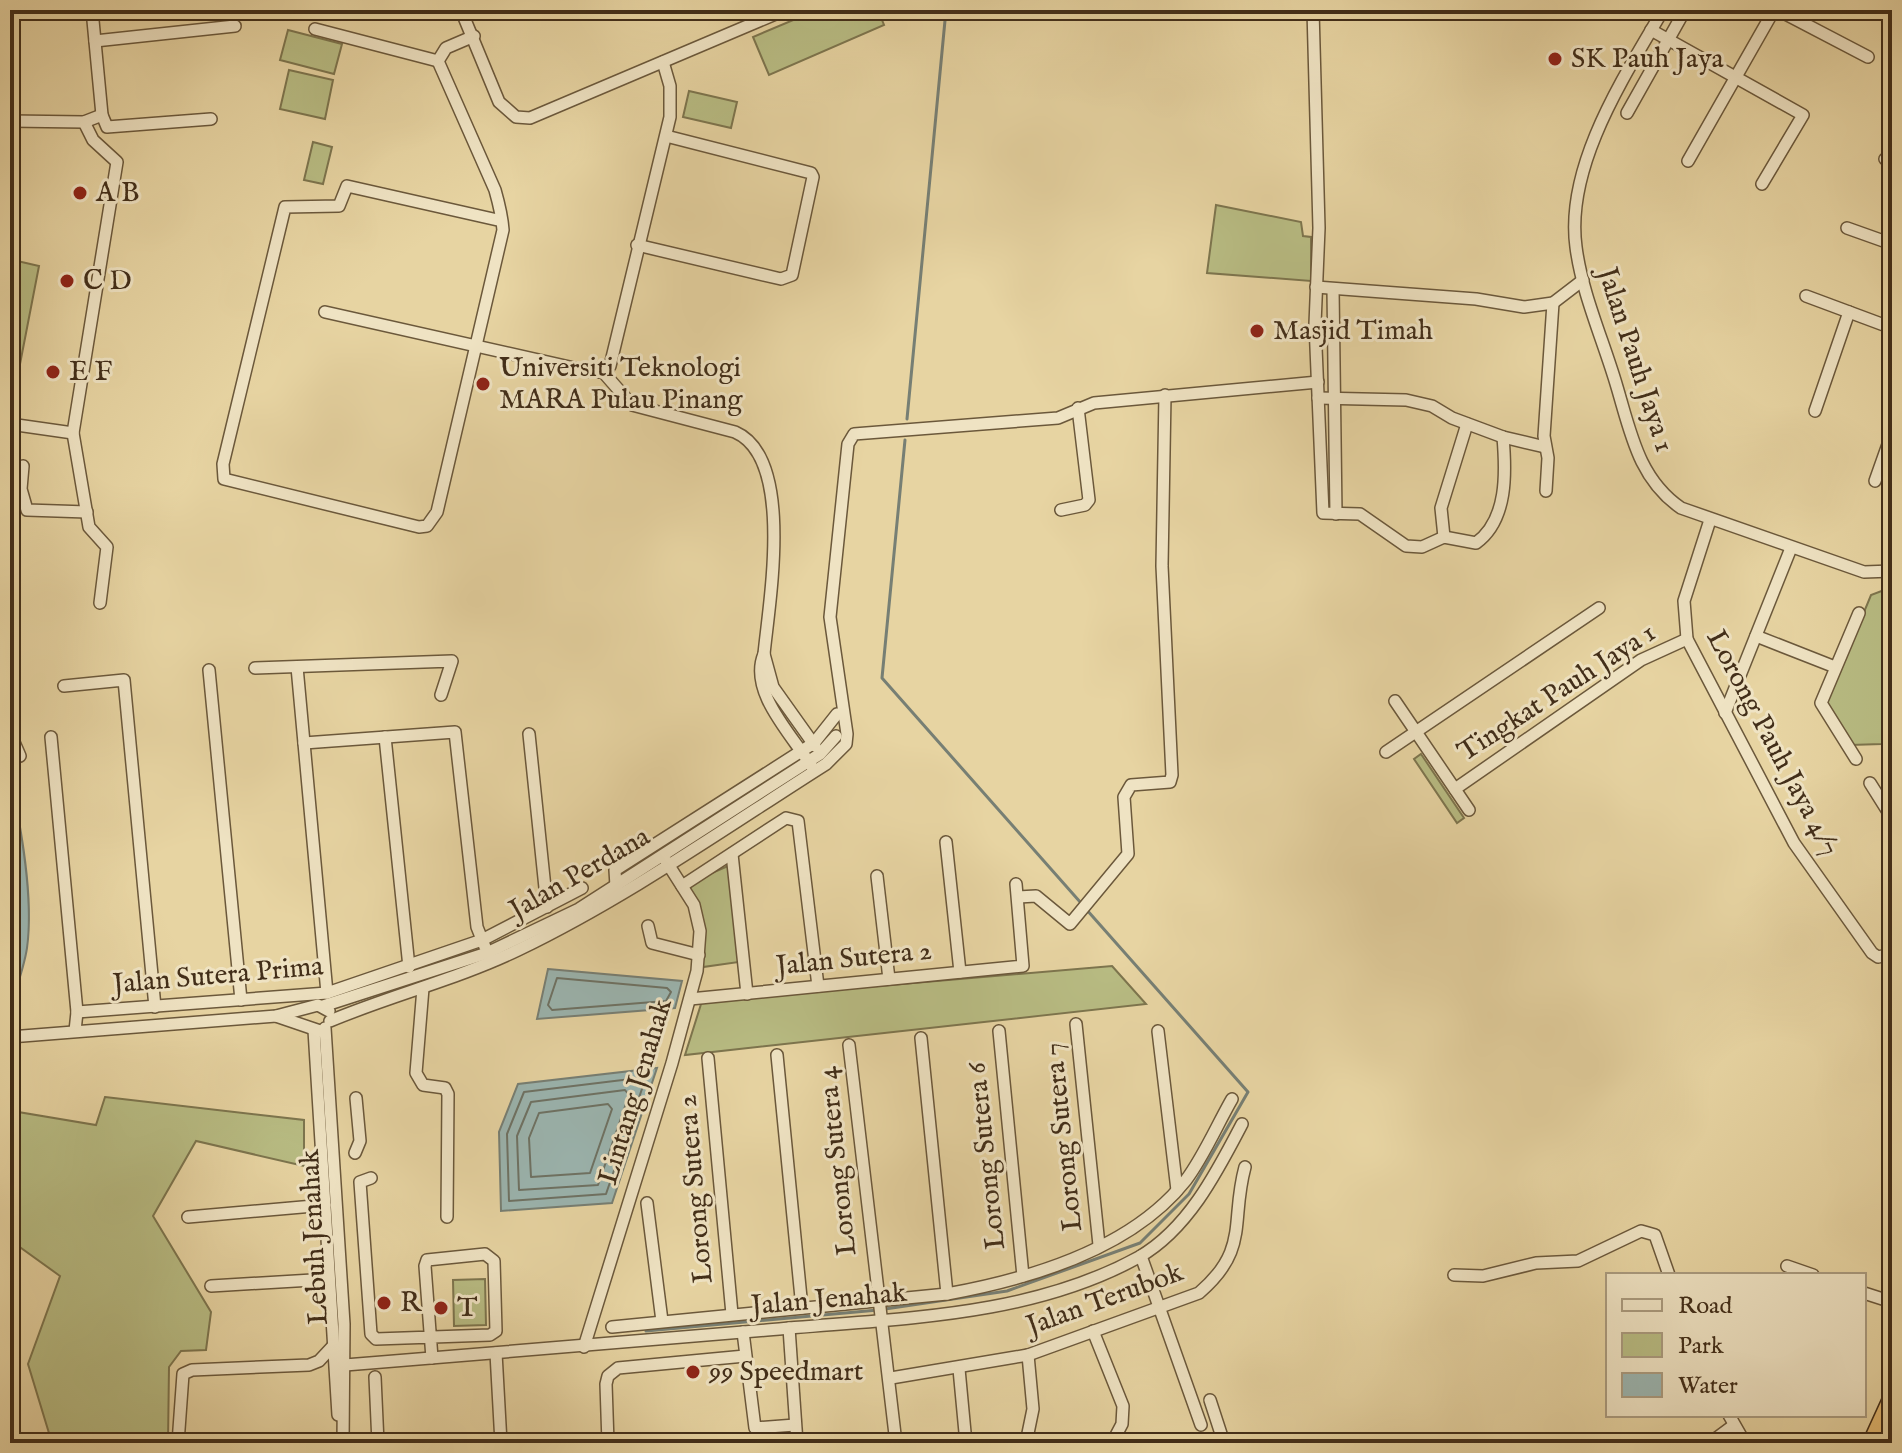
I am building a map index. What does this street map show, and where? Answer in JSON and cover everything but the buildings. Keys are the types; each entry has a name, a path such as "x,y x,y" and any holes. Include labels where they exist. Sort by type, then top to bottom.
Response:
{"highway":[{"path":"1871,1443 1892,1397"},
{"path":"1882,1443 1892,1413"}],"street":[{"path":"92,10 102,115 107,127 211,119"},
{"path":"461,10 499,102 516,117 530,118 785,10"},
{"path":"1313,10 1319,228 1316,287 1318,398 1323,513 1367,517 1406,546 1422,547 1444,537 1476,543 1497,514 1504,495 1503,437"},
{"name":"Jalan Pauh Jaya 1","path":"1663,10 1610,102 1576,198 1576,249 1583,280 1638,459 1662,495 1681,508 1864,572 1892,571"},
{"path":"1627,113 1685,10"},
{"path":"1688,161 1776,10 1868,57"},
{"path":"95,41 235,26"},
{"path":"315,29 438,61"},
{"path":"1651,30 1803,115 1762,184"},
{"path":"438,61 446,48 474,36"},
{"path":"438,61 495,190 502,221 437,512 427,526 419,527 224,479 223,464 285,207 339,206 347,186 502,221"},
{"path":"325,312 603,372 610,366 666,136 671,104 663,62"},
{"path":"10,121 84,122 102,115"},
{"path":"84,122 93,140 117,162 73,433 92,533 107,547 100,603"},
{"path":"637,245 781,279 792,275 813,177 811,173 666,136"},
{"path":"1847,228 1892,244"},
{"path":"1316,287 1476,299 1524,307 1553,303 1583,280"},
{"path":"1333,289 1332,398 1336,514"},
{"path":"1806,296 1892,328"},
{"path":"1546,491 1548,458 1545,447 1553,303"},
{"path":"1815,411 1849,312"},
{"path":"603,372 632,405 735,432 754,448 767,477 774,526 764,654 759,670 762,689 811,766"},
{"path":"616,886 615,870 802,750 820,754 847,739 830,617 850,437 861,431 881,429 1058,418 1094,403 1318,382"},
{"path":"1016,884 1018,897 1036,896 1057,911 1066,923 1072,921 1128,854 1127,789 1131,785 1170,782 1162,566 1165,395"},
{"path":"1318,398 1406,400 1432,406 1467,424 1503,437 1545,447"},
{"path":"1061,510 1085,505 1089,500 1078,408"},
{"path":"10,424 73,433"},
{"path":"1444,537 1441,508 1467,424"},
{"path":"1875,481 1892,433"},
{"path":"23,466 21,489 27,510 87,512"},
{"name":"Lorong Pauh Jaya 4/7","path":"1710,520 1684,601 1682,614 1687,639 1812,872 1872,953 1878,957 1892,954"},
{"path":"1725,713 1791,548"},
{"path":"1386,752 1599,608"},
{"path":"1856,759 1821,703 1859,613"},
{"path":"1756,636 1835,667"},
{"name":"Tingkat Pauh Jaya 1","path":"1455,789 1641,660 1687,639"},
{"path":"764,654 773,687 820,754"},
{"path":"255,668 452,661 441,695"},
{"path":"297,667 327,993"},
{"path":"209,670 241,1000"},
{"path":"64,686 124,680 155,1007"},
{"path":"1395,701 1469,810"},
{"path":"820,754 837,714"},
{"path":"304,743 455,732 477,927 489,957"},
{"path":"10,733 20,756"},
{"path":"529,734 547,907"},
{"name":"Jalan Perdana","path":"319,1026 380,1000 423,988 579,920 665,860 811,766 836,736"},
{"path":"51,737 77,1012 75,1031"},
{"path":"385,737 409,967"},
{"path":"1870,783 1892,818"},
{"path":"682,886 792,818 801,829 818,986"},
{"path":"946,842 960,972"},
{"path":"732,854 747,994"},
{"name":"Jalan Perdana","path":"309,1009 489,957 665,860"},
{"name":"Lintang Jenahak","path":"584,1347 690,999 699,955 700,931 694,905 665,860"},
{"path":"877,876 889,979"},
{"name":"Jalan Sutera Prima","path":"77,1012 327,993 482,940 582,888"},
{"name":"Jalan Sutera 2","path":"690,999 1023,966 1018,897"},
{"path":"648,926 652,943 699,955"},
{"path":"423,988 416,1073 423,1085 445,1088 448,1094 447,1217"},
{"path":"319,1026 330,1014 323,1006"},
{"path":"10,1037 276,1016 309,1009 319,1026"},
{"path":"276,1016 319,1026"},
{"name":"Lorong Sutera 7","path":"1076,1024 1099,1245"},
{"name":"Lebuh Jenahak","path":"319,1026 335,1157 345,1365 342,1443"},
{"name":"Lebuh Jenahak","path":"319,1026 329,1279 342,1443"},
{"name":"Lorong Sutera 6","path":"999,1031 1023,1276"},
{"path":"1158,1031 1177,1190"},
{"path":"921,1038 947,1294"},
{"name":"Lorong Sutera 4","path":"849,1045 877,1301 891,1378 896,1443"},
{"path":"777,1055 802,1308"},
{"name":"Lorong Sutera 2","path":"708,1058 732,1314"},
{"path":"355,1153 360,1141 356,1098"},
{"path":"612,1327 947,1294 1023,1276 1099,1245 1150,1216 1188,1177 1232,1099"},
{"name":"Jalan Jenahak","path":"345,1365 584,1347 989,1309 1070,1285 1141,1256 1181,1220 1211,1182 1242,1124"},
{"path":"334,1139 355,1153"},
{"path":"335,1157 355,1153"},
{"name":"Jalan Terubok","path":"891,1378 1028,1355 1199,1293 1213,1281 1231,1255 1245,1167"},
{"path":"371,1178 360,1182 371,1334 382,1341 430,1340 490,1335 496,1331 494,1261 485,1254 427,1260 430,1340 432,1358"},
{"path":"647,1203 662,1321"},
{"path":"188,1217 325,1205"},
{"path":"1454,1275 1483,1276 1552,1262 1578,1261 1641,1231 1655,1235 1668,1273"},
{"path":"1141,1256 1201,1425"},
{"path":"1787,1266 1807,1273"},
{"path":"211,1286 329,1279"},
{"path":"1866,1294 1892,1302"},
{"path":"789,1328 797,1443"},
{"path":"1093,1331 1123,1406 1122,1424 1112,1443"},
{"path":"743,1332 755,1428 795,1425"},
{"path":"178,1443 183,1374 192,1370 309,1365 319,1361 333,1346"},
{"path":"496,1353 501,1443"},
{"path":"1026,1443 1033,1409 1028,1355"},
{"path":"608,1443 606,1384 613,1371 639,1365 745,1356"},
{"path":"309,1365 324,1371 335,1383"},
{"path":"959,1369 966,1443"},
{"path":"375,1377 378,1443"},
{"path":"1210,1400 1224,1443"},
{"path":"1710,1443 1731,1420 1745,1443"}],"green space":[{"path":"817,10 878,10 884,25 769,75 753,37"},
{"path":"288,30 342,44 334,74 280,60"},
{"path":"289,70 333,80 325,119 280,109"},
{"path":"689,91 737,102 731,128 683,117"},
{"path":"313,142 332,147 323,184 304,180"},
{"path":"1216,205 1301,222 1303,236 1311,237 1311,281 1207,273"},
{"path":"13,260 39,266 20,364 10,362 10,277"},
{"path":"1892,587 1892,738 1882,744 1850,745 1827,702 1871,595"},
{"path":"1421,754 1464,818 1457,823 1414,759"},
{"path":"728,866 739,962 703,967 700,931 682,886"},
{"path":"1112,966 1146,1004 685,1055 702,1001"},
{"path":"105,1097 304,1120 304,1166 196,1141 153,1216 211,1312 206,1350 181,1351 169,1367 168,1443 52,1443 28,1364 60,1276 10,1240 18,1112 96,1125"},
{"path":"485,1279 486,1325 454,1326 453,1280"}],"water":[{"path":"10,776 28,885 29,928 26,956 10,1008"},
{"path":"548,969 682,981 675,1008 537,1019"},
{"path":"657,1068 612,1203 501,1211 499,1132 518,1084"}],"waterway":[{"path":"907,419 946,10"},
{"path":"905,440 882,678 1081,903"},
{"path":"885,1309 1007,1291 1140,1243 1189,1194 1248,1092 1086,909"},
{"path":"646,1331 878,1310"}],"place":[{"name":"SK Pauh Jaya","path":"1555,59"},
{"name":"A B","path":"80,193"},
{"name":"C D","path":"67,281"},
{"name":"Masjid Timah","path":"1257,331"},
{"name":"E F","path":"53,372"},
{"name":"Universiti Teknologi MARA Pulau Pinang","path":"483,384"},
{"name":"R","path":"384,1303"},
{"name":"T","path":"441,1308"},
{"name":"99 Speedmart","path":"693,1372"}]}
